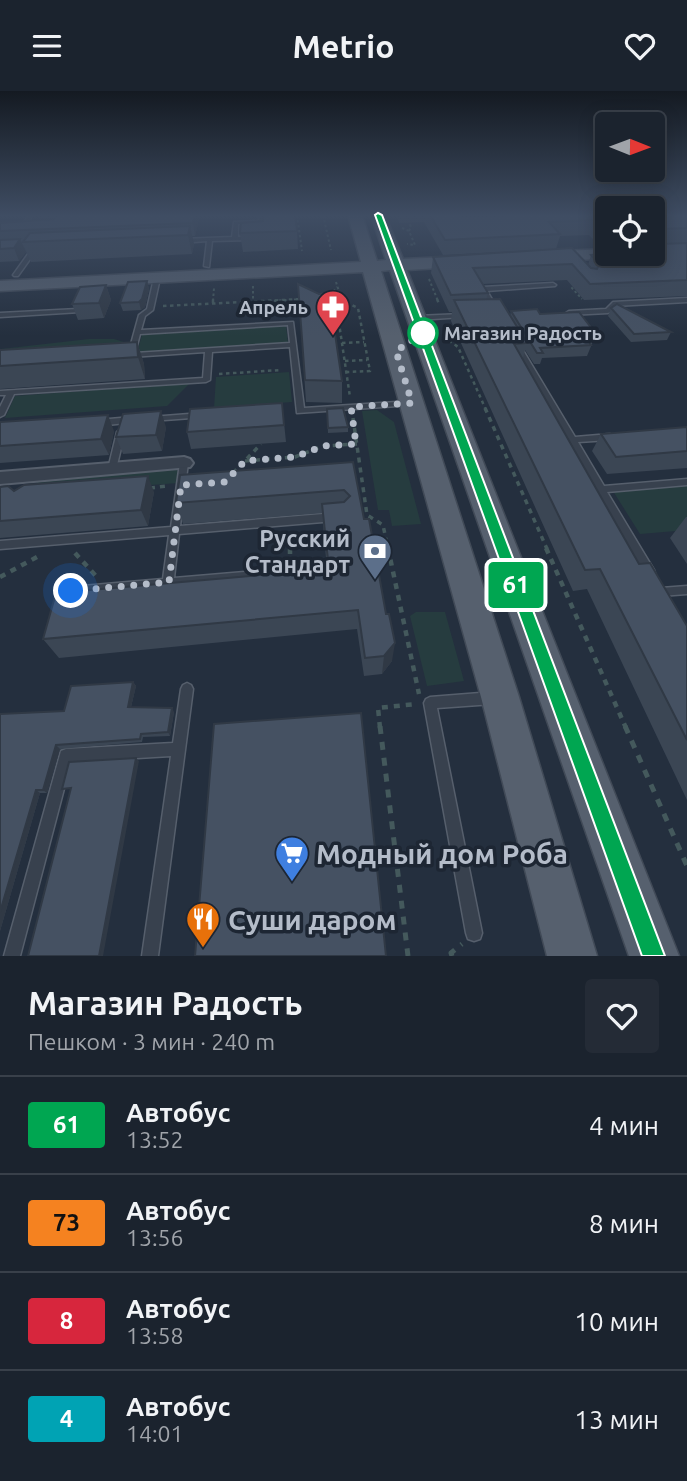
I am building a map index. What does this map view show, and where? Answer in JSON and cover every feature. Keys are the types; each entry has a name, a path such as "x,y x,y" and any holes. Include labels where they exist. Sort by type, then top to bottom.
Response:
{"main road":[{"path":"380,255 431,318 654,956"},
{"path":"382,255 412,403 500,697 572,956"},
{"path":"8,276 479,255"},
{"path":"559,255 580,255"},
{"path":"0,286 157,278 383,260"}],"street":[{"path":"0,478 34,480 112,469 184,463"}],"lane":[{"path":"8,276 27,255"},
{"path":"207,266 208,255"},
{"path":"567,256 589,281"},
{"path":"157,278 150,310 142,315 131,355 293,345"},
{"path":"485,315 499,316 484,289 553,285"},
{"path":"566,313 608,311 613,304 687,300"},
{"path":"0,315 78,311"},
{"path":"431,318 472,316"},
{"path":"137,332 291,323 297,409 300,411 412,403"},
{"path":"513,339 664,597 687,590"},
{"path":"0,393 206,380 209,350"},
{"path":"0,415 11,393"},
{"path":"83,424 216,414"},
{"path":"112,469 124,421"},
{"path":"572,440 623,435"},
{"path":"169,582 184,463"},
{"path":"601,489 687,482"},
{"path":"7,542 63,540 342,517"},
{"path":"71,591 291,572"},
{"path":"150,956 187,689"},
{"path":"474,933 430,703 500,697"},
{"path":"12,956 66,756 179,750"}],"path":[{"path":"426,270 431,318 442,321 451,342 458,347 687,866"},
{"path":"335,277 340,300 358,308 370,371 346,372"},
{"path":"571,287 579,282 589,281"},
{"path":"327,299 337,287"},
{"path":"322,298 336,303 367,515"},
{"path":"169,306 308,299"},
{"path":"342,343 365,342"},
{"path":"345,361 368,361"},
{"path":"206,375 295,369"},
{"path":"232,475 261,444"},
{"path":"245,461 295,457 323,446 356,444"},
{"path":"351,473 361,472"},
{"path":"139,489 181,485"},
{"path":"342,517 367,515 383,525 421,704 378,708 408,956"},
{"path":"63,540 107,588"},
{"path":"289,544 290,559"}],"green space":[{"path":"286,326 288,343 137,353 142,335"},
{"path":"89,339 114,339 127,343 0,358 1,349"},
{"path":"289,372 292,402 214,408 216,377"},
{"path":"190,383 167,406 5,418 15,396"},
{"path":"377,410 394,422 421,524 392,526 389,510 378,510 362,411"},
{"path":"180,466 178,483 33,494 39,477"},
{"path":"687,485 687,530 640,534 613,491"},
{"path":"416,612 445,612 464,681 427,686 410,616"}],"building":[{"path":"579,255 591,268 597,269 598,266 665,266 665,255 687,255 687,280 590,284 572,264 473,268 488,293 451,295 433,257"},
{"path":"147,281 139,302 120,303 128,282"},
{"path":"298,284 319,294 329,293 342,381 305,380"},
{"path":"106,285 99,303 72,304 80,287"},
{"path":"500,299 527,343 514,344 639,564 650,563 687,626 687,740 600,569 585,570 454,300"},
{"path":"617,304 671,332 634,334 611,308"},
{"path":"537,309 540,314 579,312 596,334 584,335 591,345 540,348 543,353 537,353 511,311"},
{"path":"137,342 138,357 0,366 0,350"},
{"path":"282,403 284,425 187,432 190,409"},
{"path":"343,408 348,427 328,428 327,409"},
{"path":"161,411 156,435 116,437 123,414"},
{"path":"108,415 101,439 0,446 0,422"},
{"path":"687,427 687,451 616,457 601,434"},
{"path":"353,462 364,519 369,519 386,614 389,614 395,643 384,656 365,658 358,610 43,639 56,593 329,569 322,504 344,502 350,496 344,490 176,503 180,475"},
{"path":"148,476 141,510 0,521 0,487 8,486 14,491 24,485"},
{"path":"133,682 128,707 172,708 168,732 141,734 140,739 56,745 43,790 36,790 0,912 0,714 64,711 71,686"},
{"name":"Модный дом Роба","path":"361,713 386,956 195,956 214,724"},
{"path":"136,758 99,956 28,956 71,788 62,789 69,762"}],"bus line":[{"name":"61","path":"394,255 654,956"}],"place":[{"name":"Магазин Радость","path":"423,333"},
{"name":"Апрель","path":"333,337"},
{"name":"Русский Стандарт","path":"375,581"},
{"name":"Модный дом Роба","path":"292,883"},
{"name":"Суши даром","path":"203,949"}],"route":[{"path":"71,591 169,582 181,485 225,482 245,461 295,457 323,446 356,444 351,407 412,403 396,351 423,333"}]}
